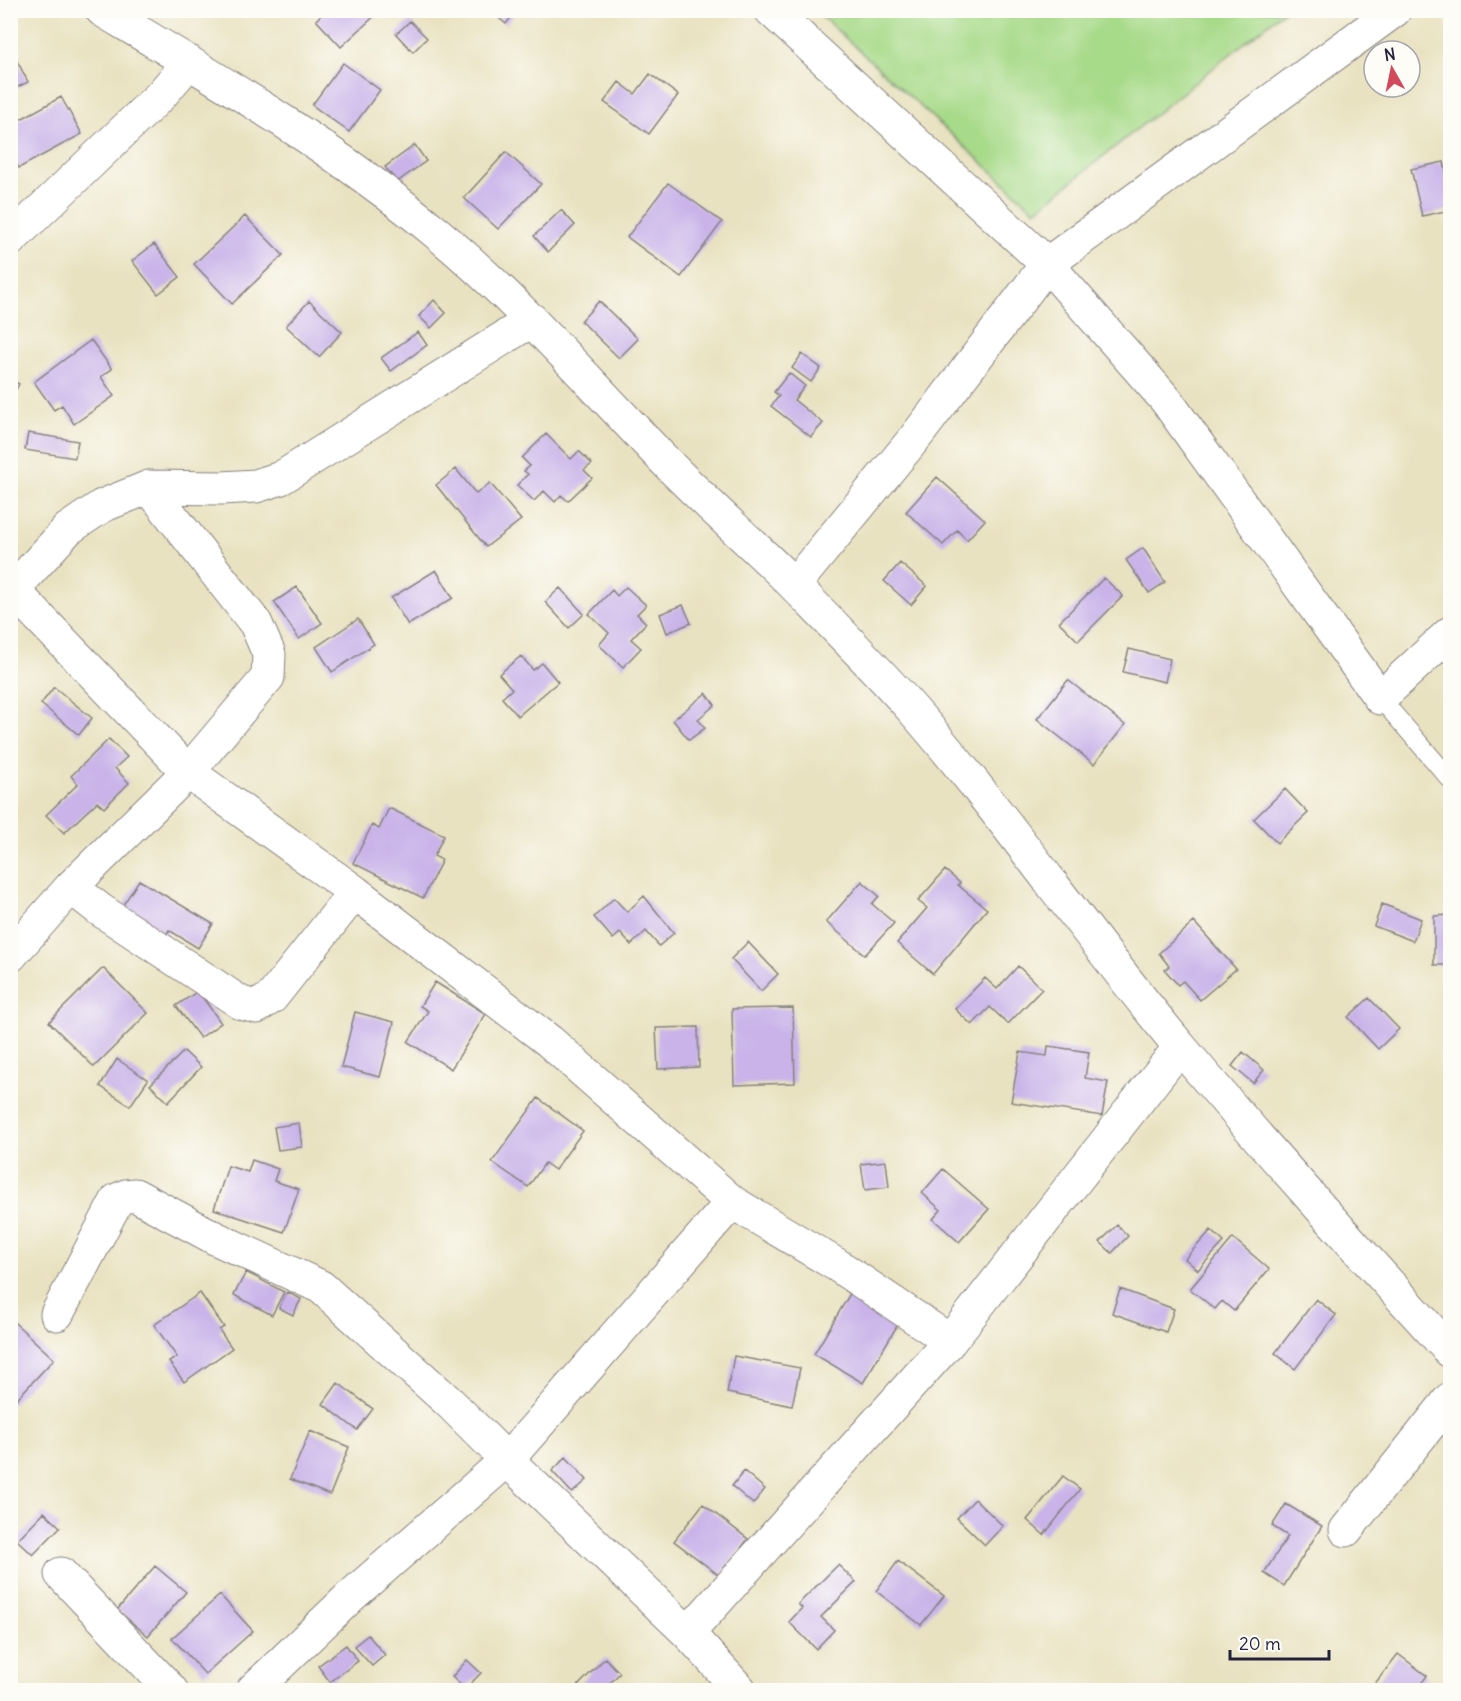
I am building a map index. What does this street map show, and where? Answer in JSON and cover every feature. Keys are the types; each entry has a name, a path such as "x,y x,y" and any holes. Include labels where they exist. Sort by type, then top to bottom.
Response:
{"street":[{"path":"102,10 284,122 381,189 437,232 532,320 673,469 794,585 913,710 995,810 1180,1047 1450,1352"},
{"path":"771,10 1047,264 1166,400 1380,698 1450,633"},
{"path":"794,585 918,434 1047,264 1395,10"},
{"path":"10,240 161,95 189,62"},
{"path":"532,320 281,478 256,486 149,488 102,506 68,529 11,589 188,772 356,892 549,1041 732,1202 837,1265 950,1341"},
{"path":"10,956 71,887 188,772 268,677 269,654 256,624 149,488"},
{"path":"71,887 99,909 241,1002 257,1007 272,997 356,892"},
{"path":"687,1633 950,1341 1180,1047"},
{"path":"57,1314 117,1200 135,1195 215,1238 321,1287 450,1403 687,1633 740,1690"},
{"path":"253,1690 351,1596 507,1460 732,1202"},
{"path":"1346,1530 1450,1399"},
{"path":"61,1574 171,1690"}],"lane":[{"path":"1380,698 1450,779"}],"green space":[{"path":"816,11 1284,11 1035,211"}],"building":[{"path":"326,10 381,10 341,47 316,20"},
{"path":"489,10 517,10 506,24"},
{"path":"410,21 427,38 413,52 396,34"},
{"path":"15,57 28,82 10,91 10,59"},
{"path":"343,63 380,90 349,132 312,105"},
{"path":"650,74 678,95 649,134 604,102 619,82 635,94"},
{"path":"61,97 82,134 19,168 10,152 10,125"},
{"path":"415,145 426,161 397,182 385,167"},
{"path":"506,152 541,184 498,229 464,198"},
{"path":"1444,162 1450,190 1450,210 1422,216 1411,169"},
{"path":"668,183 722,222 681,277 627,237"},
{"path":"561,210 575,225 548,252 534,236"},
{"path":"245,216 283,255 232,304 194,264"},
{"path":"154,244 180,277 158,294 132,261"},
{"path":"434,300 446,313 431,328 419,316"},
{"path":"309,301 342,332 319,357 286,326"},
{"path":"599,301 638,339 619,358 581,321"},
{"path":"418,332 427,345 391,371 381,358"},
{"path":"91,340 112,369 101,377 114,396 74,424 62,405 54,410 34,382"},
{"path":"802,354 821,368 811,382 792,368"},
{"path":"789,373 805,386 794,400 823,423 811,437 771,406 779,396 774,392"},
{"path":"10,379 19,384 10,400"},
{"path":"28,433 78,441 75,458 25,450"},
{"path":"546,434 571,459 579,451 592,464 584,470 592,478 568,501 561,495 555,502 544,491 534,501 517,485 528,474 524,471 530,466 522,458"},
{"path":"456,469 476,494 490,483 521,520 486,547 436,485"},
{"path":"937,477 985,520 967,540 957,530 943,545 906,512"},
{"path":"1143,548 1165,582 1149,593 1126,560"},
{"path":"900,563 927,586 911,605 884,581"},
{"path":"436,570 453,598 408,625 391,598"},
{"path":"1104,578 1123,596 1078,641 1059,622"},
{"path":"297,587 322,623 299,639 274,602"},
{"path":"626,587 646,605 637,614 646,623 631,639 641,648 623,667 599,645 609,633 589,614 612,590 617,596"},
{"path":"560,588 584,614 569,628 545,602"},
{"path":"683,605 691,623 667,633 660,614"},
{"path":"358,619 374,644 332,672 316,647"},
{"path":"1129,649 1170,659 1165,682 1123,672"},
{"path":"521,656 533,670 542,663 558,682 518,716 502,698 512,689 499,674"},
{"path":"1068,680 1125,725 1094,764 1037,719"},
{"path":"54,687 92,718 79,735 41,704"},
{"path":"706,693 715,705 698,719 705,728 689,740 673,720"},
{"path":"109,739 127,757 115,768 129,783 104,808 97,802 64,833 46,815 78,784 71,776"},
{"path":"1285,789 1308,813 1277,843 1254,819"},
{"path":"389,808 444,835 434,856 442,860 423,898 353,863 372,825 379,829"},
{"path":"945,870 960,883 958,885 987,909 933,974 897,943 927,908 918,901"},
{"path":"139,880 213,924 198,948 169,930 163,940 118,913"},
{"path":"862,881 879,896 872,904 894,923 865,955 826,922"},
{"path":"644,896 674,933 659,946 646,931 631,945 620,933 613,939 594,917 614,898 627,912"},
{"path":"1382,904 1421,919 1413,941 1374,926"},
{"path":"1450,915 1450,965 1434,965 1434,916"},
{"path":"1194,922 1236,969 1200,1000 1183,981 1178,985 1165,970 1169,966 1159,953"},
{"path":"748,942 778,974 761,991 731,959"},
{"path":"1018,966 1042,989 1008,1024 990,1007 972,1025 955,1009 985,978 997,989"},
{"path":"103,968 148,1013 94,1067 49,1022"},
{"path":"435,982 486,1014 451,1069 408,1042 428,1011 420,1006"},
{"path":"198,991 221,1023 200,1038 176,1006"},
{"path":"1369,998 1399,1029 1378,1049 1348,1017"},
{"path":"793,1008 795,1083 734,1085 732,1009"},
{"path":"355,1012 394,1022 380,1077 341,1067"},
{"path":"698,1027 699,1067 658,1069 656,1028"},
{"path":"1048,1046 1089,1052 1085,1078 1108,1082 1102,1116 1011,1102 1020,1052 1047,1056"},
{"path":"184,1051 201,1067 168,1102 150,1085"},
{"path":"1243,1052 1264,1070 1253,1083 1232,1066"},
{"path":"117,1059 148,1080 130,1106 100,1086"},
{"path":"538,1098 583,1131 555,1170 545,1163 528,1187 492,1162"},
{"path":"299,1123 302,1147 278,1150 274,1127"},
{"path":"252,1160 278,1169 274,1181 299,1189 284,1232 214,1209 228,1166 248,1172"},
{"path":"886,1161 889,1187 865,1190 861,1164"},
{"path":"943,1169 989,1209 959,1242 933,1219 941,1210 922,1193"},
{"path":"1117,1225 1128,1236 1112,1253 1100,1242"},
{"path":"1211,1230 1224,1242 1198,1270 1185,1259"},
{"path":"1233,1238 1269,1269 1234,1311 1222,1301 1215,1309 1190,1289"},
{"path":"246,1272 284,1292 272,1315 234,1295"},
{"path":"1120,1289 1174,1309 1166,1332 1112,1313"},
{"path":"287,1292 301,1299 293,1315 279,1308"},
{"path":"851,1292 900,1321 863,1383 814,1354"},
{"path":"200,1293 224,1327 219,1330 232,1348 184,1382 169,1362 177,1357 154,1325"},
{"path":"1316,1299 1336,1315 1295,1369 1275,1353"},
{"path":"15,1323 54,1359 10,1406 10,1327"},
{"path":"734,1356 800,1368 792,1406 727,1393"},
{"path":"338,1383 373,1409 357,1430 323,1404"},
{"path":"310,1431 349,1447 330,1495 290,1479"},
{"path":"566,1457 587,1480 572,1493 552,1471"},
{"path":"744,1471 765,1489 753,1504 732,1486"},
{"path":"1063,1476 1080,1489 1044,1535 1027,1520"},
{"path":"975,1499 1003,1526 985,1545 957,1518"},
{"path":"703,1504 748,1539 720,1576 674,1541"},
{"path":"1286,1504 1322,1526 1284,1586 1264,1573 1288,1536 1272,1526"},
{"path":"44,1512 60,1527 33,1555 17,1540"},
{"path":"898,1561 944,1596 921,1625 876,1591"},
{"path":"838,1565 856,1582 821,1617 834,1630 816,1649 789,1622 802,1608 798,1604"},
{"path":"155,1566 186,1592 148,1636 117,1610"},
{"path":"220,1595 253,1631 205,1674 172,1638"},
{"path":"368,1635 385,1655 372,1666 354,1646"},
{"path":"346,1645 358,1661 330,1682 318,1666"},
{"path":"1398,1654 1427,1676 1416,1690 1370,1690"},
{"path":"605,1658 620,1673 603,1690 574,1690"},
{"path":"467,1660 481,1673 465,1689 452,1677"}]}
